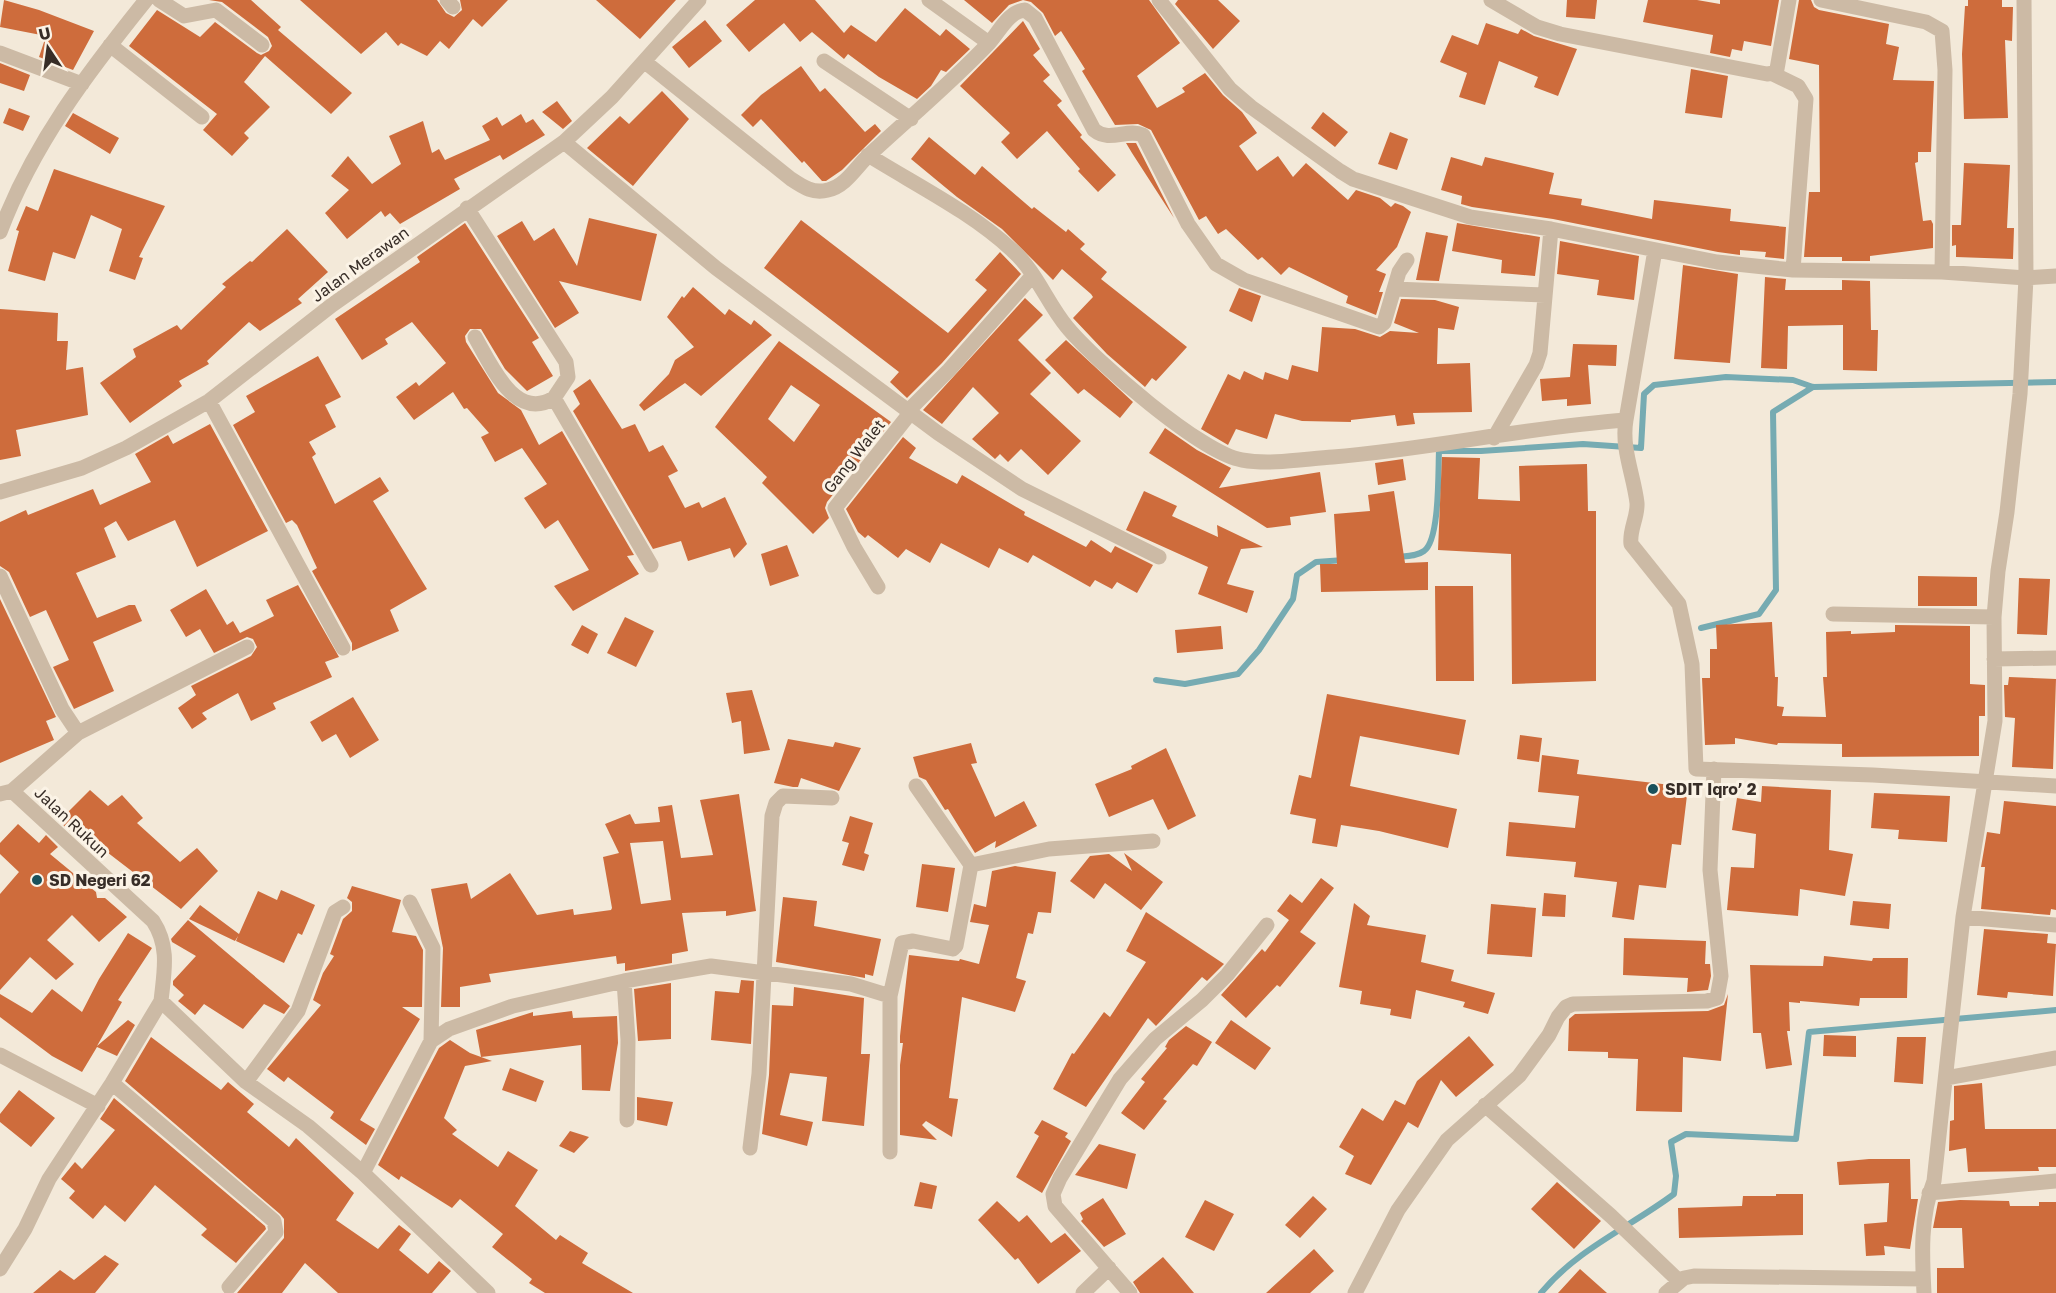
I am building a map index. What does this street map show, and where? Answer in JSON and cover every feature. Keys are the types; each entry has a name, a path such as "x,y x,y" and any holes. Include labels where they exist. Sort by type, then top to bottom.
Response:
{"street":[{"path":"0,232 39,146 110,45 146,0"},
{"path":"159,0 184,16 211,10 219,12 262,45"},
{"name":"Jalan Merawan","path":"0,492 45,481 91,464 126,448 209,401 333,305 467,208 564,142 645,62 699,0"},
{"path":"929,0 989,43"},
{"path":"1159,0 1230,89 1251,108 1353,178 1470,218 1551,229 1717,262 1793,270 1942,272 2026,278 2056,276"},
{"path":"1491,0 1513,7 1537,27 1560,34 1672,57 1773,74 1798,86 1806,99 1793,270"},
{"path":"1773,74 1777,69 1789,0"},
{"path":"1821,0 1926,22 1942,31 1946,69 1942,272"},
{"path":"1666,1293 1679,1281 1695,1276 1720,1275 1924,1286 1923,1240 1929,1193 1934,1181 1946,1078 1949,1028 1963,917 1995,721 1994,617 2022,374 2026,278 2024,0"},
{"path":"645,62 804,188 821,192 839,187 868,156 911,119 989,43 1014,14 1025,10 1031,13 1094,130 1110,137 1138,133 1143,135 1202,248 1226,272 1379,327 1384,323 1399,272 1407,260"},
{"path":"110,45 202,117"},
{"path":"0,53 82,84"},
{"path":"824,61 911,119"},
{"path":"564,142 716,268 946,439 1022,489 1159,557"},
{"path":"868,156 998,238 1020,257 1034,275 1050,303 1084,346 1150,402 1220,453 1243,460 1294,460 1625,424"},
{"path":"467,208 566,362 568,377 554,398 538,405 525,403 499,376 475,337"},
{"path":"1494,438 1536,365 1551,229"},
{"path":"1655,250 1625,424 1628,462 1637,507 1630,533 1631,544 1679,604 1692,664 1696,769 1873,775 1986,784 2056,786"},
{"path":"910,411 1034,275"},
{"path":"1394,289 1545,295"},
{"path":"554,398 651,566"},
{"path":"209,401 343,648"},
{"name":"Gang Walet","path":"878,587 854,547 835,508 910,411"},
{"path":"0,576 62,709 78,733"},
{"path":"1833,614 1994,617"},
{"name":"Jalan Rukun","path":"160,1001 165,954 160,932 153,921 6,792 78,733 247,647"},
{"path":"1994,659 2056,658"},
{"path":"1355,1293 1398,1210 1434,1157 1447,1140 1519,1076 1566,1007 1573,1004 1707,1001 1717,998 1721,976 1710,870 1714,769"},
{"path":"890,1152 890,996 902,943 913,941 953,949 956,946 971,865 916,786"},
{"path":"750,1148 759,1074 766,971 769,868 776,803 786,796 832,798"},
{"path":"971,865 1049,849 1098,843 1153,841"},
{"path":"410,902 433,948 430,994 431,1041"},
{"path":"246,1082 298,1011 335,912 343,908"},
{"path":"1963,917 2056,925"},
{"path":"1130,1293 1055,1206 1053,1194 1060,1178 1120,1079 1155,1039 1202,1000 1227,975 1267,925"},
{"path":"363,1173 431,1041 448,1029 513,1006 624,981 711,966 766,971 851,984 890,996"},
{"path":"624,981 628,1040 627,1120"},
{"path":"0,1269 25,1229 49,1179 98,1106 160,1001 246,1082 308,1126 363,1173 488,1293"},
{"path":"0,1055 98,1106"},
{"path":"1946,1078 2056,1058"},
{"path":"112,1083 274,1221 276,1232 229,1287"},
{"path":"1485,1105 1611,1216 1679,1281"},
{"path":"1929,1193 2056,1181"},
{"path":"1083,1293 1109,1268"}],"building":[{"path":"4,0 39,10 94,31 73,70 39,57 46,36 0,27"},
{"path":"209,0 251,0 281,27 278,30 352,93 331,114 265,56 244,82 270,107 244,133 249,138 232,156 203,130 217,114 129,46 157,10 200,37 215,22 257,53 261,55 269,51 272,46 268,37 222,2"},
{"path":"300,0 437,0 446,13 454,17 462,10 460,0 508,0 482,27 473,19 449,49 440,41 427,56 401,43 398,46 386,32 361,54"},
{"path":"596,0 676,0 640,39"},
{"path":"755,0 815,0 844,33 851,25 876,42 905,8 940,36 946,29 970,49 946,72 941,70 931,86 917,99 879,77 848,54 844,59 812,32 800,42 784,23 749,52 726,25"},
{"path":"964,0 1023,0 1009,5 992,23"},
{"path":"1023,0 1149,0 1180,43 1137,76 1157,108 1185,92 1182,88 1205,73 1223,95 1242,112 1257,133 1239,146 1257,171 1278,156 1293,177 1306,163 1348,200 1356,190 1380,198 1391,207 1395,203 1411,212 1397,247 1376,270 1386,274 1379,292 1383,292 1376,315 1346,303 1348,296 1289,267 1281,275 1262,257 1258,260 1226,229 1218,234 1206,216 1199,220 1151,130 1138,124 1115,125 1082,71 1085,69 1061,31 1055,36 1043,13 1031,2"},
{"path":"1178,0 1218,0 1240,21 1213,49 1175,4"},
{"path":"1567,0 1597,0 1595,19 1566,17"},
{"path":"1648,0 1697,0 1720,4 1720,0 1779,0 1771,46 1744,41 1742,51 1732,49 1730,57 1710,53 1713,35 1643,22"},
{"path":"1799,0 1811,0 1814,7 1819,10 1889,24 1886,44 1899,47 1893,80 1934,81 1931,152 1918,152 1918,162 1915,163 1923,221 1931,220 1933,224 1933,248 1870,256 1870,261 1842,261 1842,257 1804,257 1809,192 1820,192 1819,65 1789,59"},
{"path":"1968,0 2002,0 2002,7 2013,7 2012,41 2005,40 2008,118 1964,119 1962,54 1965,6 1968,6"},
{"path":"705,20 722,41 689,68 672,47"},
{"path":"1023,21 1040,49 1033,55 1050,75 1043,81 1062,101 1057,105 1082,135 1080,137 1116,175 1098,192 1078,171 1080,169 1047,131 1017,159 1001,142 1010,133 960,86"},
{"path":"1486,23 1518,34 1521,29 1534,36 1577,49 1558,96 1534,87 1538,77 1499,61 1485,105 1459,97 1467,73 1440,62 1452,35 1478,45"},
{"path":"0,63 30,75 24,91 0,83"},
{"path":"801,66 820,92 825,88 865,132 875,124 881,131 842,170 826,181 822,181 804,161 802,163 761,119 753,127 741,115 761,95"},
{"path":"1691,69 1728,76 1722,118 1685,113"},
{"path":"662,91 689,119 633,186 587,148 620,116 629,124"},
{"path":"557,101 572,121 563,129 542,112"},
{"path":"9,108 30,116 23,131 3,123"},
{"path":"1323,112 1348,132 1335,147 1311,128"},
{"path":"73,113 119,138 110,154 65,126"},
{"path":"521,114 526,123 533,119 545,135 503,160 500,155 454,179 460,189 400,224 390,213 385,217 381,211 347,239 325,213 349,190 331,176 348,156 372,184 401,164 389,136 423,121 432,153 439,149 445,160 490,140 482,126 497,117 502,126"},
{"path":"1390,132 1408,139 1397,170 1378,164"},
{"path":"929,137 975,175 982,166 1032,209 1034,207 1066,232 1068,229 1085,244 1080,249 1107,272 1101,279 1187,347 1156,381 1152,378 1145,387 1107,354 1073,318 1093,297 1091,294 1062,269 1053,280 1002,229 957,197 911,159"},
{"path":"1126,143 1136,143 1174,218 1132,153"},
{"path":"1451,157 1482,166 1485,157 1554,173 1549,194 1582,199 1581,205 1652,219 1654,200 1731,209 1730,221 1786,227 1784,259 1765,257 1766,252 1740,250 1740,255 1718,252 1553,219 1461,204 1462,196 1441,190"},
{"path":"1964,163 2010,165 2007,228 2014,228 2013,259 1956,257 1956,245 1952,246 1952,225 1961,225"},
{"path":"54,169 165,206 139,257 143,258 135,280 109,271 122,229 91,215 75,259 53,252 45,281 8,271 19,231 16,230 26,206 38,211"},
{"path":"589,218 657,234 641,301 559,281 579,313 555,328 497,236 522,221 534,241 554,228 577,266"},
{"path":"801,220 948,333 987,290 975,280 1000,252 1021,274 942,363 907,398 890,382 899,372 764,268"},
{"path":"465,223 539,338 532,342 553,376 527,391 505,369 481,329 470,329 465,336 466,342 498,393 521,410 539,445 562,431 634,555 627,556 639,574 573,611 554,586 589,570 558,520 545,529 524,498 547,484 522,448 495,462 481,437 489,433 467,408 464,409 453,392 414,420 396,397 416,382 419,386 446,363 412,322 385,339 388,344 362,360 335,319 420,262 417,257"},
{"path":"1457,223 1540,237 1535,276 1501,273 1502,260 1452,251"},
{"path":"287,229 328,272 298,299 302,303 260,331 249,322 207,361 209,364 179,381 182,386 130,423 100,383 136,357 133,349 177,325 181,330 226,287 222,284 250,261 252,262"},
{"path":"1426,232 1448,236 1439,281 1416,280"},
{"path":"1560,241 1639,256 1634,300 1597,295 1599,280 1557,274"},
{"path":"1683,265 1738,274 1730,363 1674,359"},
{"path":"1765,277 1786,279 1785,290 1842,290 1842,280 1870,281 1871,330 1878,330 1877,371 1843,370 1843,325 1788,326 1787,369 1761,368"},
{"path":"693,287 725,315 729,309 751,325 754,320 772,335 701,396 685,383 644,411 639,405 669,374 675,360 694,347 667,317 682,296 684,298"},
{"path":"1239,288 1261,296 1252,322 1229,311"},
{"path":"1025,298 1043,315 1018,340 1051,373 1030,394 1081,441 1048,475 1021,449 1008,462 1000,454 995,459 972,439 999,413 973,387 942,424 923,410"},
{"path":"1401,299 1435,300 1459,307 1454,330 1438,328 1437,364 1470,363 1472,412 1413,413 1415,424 1397,426 1395,415 1351,420 1351,422 1302,421 1275,414 1267,439 1236,429 1228,445 1201,429 1228,374 1240,380 1244,371 1263,380 1265,372 1288,380 1292,365 1318,372 1322,327 1355,329 1380,337 1390,331 1419,333 1394,323"},
{"path":"0,309 58,313 57,341 68,341 66,370 83,367 88,415 16,430 21,456 0,460"},
{"path":"1066,340 1133,402 1120,418 1084,389 1078,394 1045,360"},
{"path":"779,341 891,422 827,502 825,508 829,518 813,534 762,483 767,477 715,427","holes":["791,385 820,405 794,442 768,419"]},
{"path":"1573,344 1617,345 1616,366 1588,365 1591,404 1567,406 1567,399 1542,401 1540,379 1570,377"},
{"path":"318,356 341,397 325,405 336,427 309,442 316,454 312,457 335,504 380,477 389,491 373,501 427,589 390,610 399,631 352,651 352,643 312,571 317,568 297,525 292,520 286,523 233,425 255,412 246,396"},
{"path":"590,379 622,429 635,424 649,452 663,445 678,471 668,476 685,508 699,502 702,508 725,497 747,544 734,558 730,548 688,561 681,541 653,549 573,411 580,404 573,391"},
{"path":"210,424 268,531 197,567 175,520 128,541 116,521 104,528 116,557 76,573 97,618 129,605 135,605 142,621 93,642 114,691 74,709 53,667 69,660 46,610 30,617 9,572 0,566 0,522 26,510 28,515 93,489 100,505 151,482 135,454 168,435 173,444"},
{"path":"1165,428 1197,450 1231,468 1219,488 1320,472 1326,512 1290,517 1291,525 1267,528 1149,453"},
{"path":"903,437 916,448 909,458 957,484 962,475 1025,512 1024,515 1086,547 1091,540 1111,553 1115,546 1153,565 1137,593 1117,582 1112,589 1095,580 1090,587 1033,555 1028,563 999,548 989,568 941,543 930,563 906,549 898,558 868,535 865,538 858,532 846,509"},
{"path":"1442,457 1480,458 1478,499 1520,501 1519,466 1587,464 1588,511 1596,511 1596,681 1512,684 1511,554 1438,550"},
{"path":"1403,459 1406,480 1378,485 1375,463"},
{"path":"1144,491 1177,506 1172,516 1218,537 1217,525 1263,547 1241,549 1227,584 1254,591 1247,613 1198,594 1208,567 1126,530"},
{"path":"1394,491 1405,563 1428,562 1428,590 1321,592 1320,564 1337,564 1334,514 1370,511 1368,495"},
{"path":"787,545 799,576 770,586 761,554"},
{"path":"1918,576 1977,577 1977,606 1918,606"},
{"path":"2019,578 2050,579 2047,635 2017,634"},
{"path":"298,585 339,657 325,662 332,677 273,703 276,709 251,721 238,693 202,713 207,719 192,729 178,708 196,695 191,686 251,656 257,647 253,639 247,637 214,653 200,629 186,637 170,610 206,589 227,625 233,621 240,633 274,616 266,600"},
{"path":"1435,586 1473,586 1474,681 1436,681"},
{"path":"0,599 56,717 46,721 54,740 0,763"},
{"path":"625,617 654,631 636,667 607,653"},
{"path":"1772,622 1775,677 1778,677 1777,706 1784,707 1782,716 1826,717 1823,677 1827,677 1826,632 1851,631 1851,634 1895,632 1895,625 1970,626 1970,684 1985,685 1985,716 1979,716 1979,756 1842,757 1842,744 1778,743 1777,745 1735,738 1735,744 1705,745 1702,678 1710,678 1710,649 1717,649 1716,625"},
{"path":"582,625 598,634 588,654 571,645"},
{"path":"1221,626 1223,649 1177,653 1175,630"},
{"path":"2009,677 2056,679 2053,769 2012,767 2015,718 2005,717 2004,685 2008,685"},
{"path":"752,690 770,750 744,754 741,721 732,723 726,693"},
{"path":"1327,694 1466,720 1459,755 1360,736 1350,786 1457,809 1448,848 1379,831 1341,825 1337,847 1312,843 1316,819 1290,814 1299,775 1311,778"},
{"path":"353,697 379,740 350,758 336,734 322,742 310,722"},
{"path":"1520,735 1542,738 1539,762 1517,759"},
{"path":"788,739 833,747 835,742 861,748 839,791 801,778 798,787 793,787 774,783"},
{"path":"971,743 977,763 971,764 995,817 1024,801 1037,826 995,848 996,841 975,853 948,809 945,810 926,780 919,777 913,757"},
{"path":"1166,748 1196,816 1168,830 1153,799 1109,817 1095,784 1132,769 1131,766"},
{"path":"1542,755 1579,760 1577,774 1688,787 1681,845 1672,844 1666,888 1639,885 1634,920 1612,917 1617,882 1574,877 1576,862 1506,856 1509,822 1575,828 1579,796 1538,792"},
{"path":"1762,786 1831,790 1829,850 1853,854 1845,896 1800,889 1798,916 1727,910 1731,867 1754,868 1756,834 1732,830 1737,798 1761,802"},
{"path":"90,790 108,806 122,795 143,818 137,823 180,862 197,848 218,871 181,909 77,829 72,833 59,821"},
{"path":"1874,793 1950,796 1947,842 1898,839 1899,830 1871,828"},
{"path":"739,794 756,911 726,916 726,911 682,913 688,951 672,954 672,963 625,971 625,963 617,964 616,956 489,974 491,982 460,987 460,1007 441,1007 443,948 431,889 467,883 471,899 510,873 537,915 573,909 574,915 611,910 603,857 619,853 605,824 630,814 635,824 660,822 658,807 672,805 681,858 713,855 700,800","holes":["663,841 671,900 641,904 630,843"]},
{"path":"2004,801 2056,806 2056,910 2051,909 2050,915 1981,909 1985,867 1981,867 1987,832 2000,834"},
{"path":"850,816 873,823 864,853 869,855 864,871 842,865 849,843 842,841"},
{"name":"SD Negeri 62","path":"18,824 39,843 46,835 58,847 50,854 96,892 97,898 105,898 127,917 99,942 72,915 47,940 74,964 56,980 30,957 0,990 0,894 19,872 0,854 0,843"},
{"path":"1124,853 1163,882 1141,910 1105,883 1094,899 1070,881 1090,856 1109,854 1132,871"},
{"path":"922,864 955,868 948,912 916,907"},
{"path":"1015,866 1056,872 1051,913 1038,912 1033,934 1028,933 1016,978 1026,981 1015,1012 962,997 949,1098 958,1099 952,1137 926,1121 922,1125 937,1140 900,1135 900,1065 903,1043 900,1043 900,1036 909,955 959,961 960,959 979,964 989,925 970,922 974,904 986,907 992,871"},
{"path":"1321,878 1334,888 1300,932 1316,943 1280,987 1277,985 1246,1018 1221,995 1262,949 1265,952 1289,920 1277,911 1290,894 1302,903"},
{"path":"352,886 401,900 392,932 416,936 423,950 422,1007 402,1007 420,1019 360,1120 375,1129 366,1145 330,1118 334,1112 288,1077 284,1082 267,1069 321,1005 313,1000 323,973 334,956 330,954 343,919 352,911 352,902 347,898"},
{"path":"281,890 315,905 302,935 298,933 284,963 236,941 238,936 235,941 189,919 200,905 239,934 258,891 277,900"},
{"path":"1544,893 1566,895 1565,917 1542,916"},
{"path":"783,897 817,901 814,926 881,939 873,976 865,974 865,978 776,962"},
{"path":"1853,901 1891,904 1889,929 1850,925"},
{"path":"1354,903 1370,916 1367,925 1426,935 1421,962 1454,970 1451,981 1495,993 1488,1014 1463,1007 1465,1002 1416,990 1411,1019 1390,1015 1391,1009 1360,1004 1362,991 1339,987"},
{"path":"1491,904 1536,908 1532,957 1487,954"},
{"path":"1146,912 1224,964 1207,981 1202,977 1156,1026 1148,1018 1086,1107 1053,1089 1072,1053 1074,1054 1104,1012 1110,1017 1146,962 1126,951"},
{"path":"188,920 290,1006 284,1014 264,1004 243,1029 204,1004 195,1015 178,1001 184,995 173,985 173,981 196,956 172,942 171,939"},
{"path":"1984,929 2048,934 2047,943 2056,944 2053,996 2008,992 2007,998 1977,995"},
{"path":"128,933 152,948 118,1000 122,1002 97,1046 128,1020 135,1025 117,1056 97,1047 82,1072 52,1056 0,1017 0,994 32,1013 52,989 82,1012 99,979"},
{"path":"1624,938 1706,941 1705,964 1710,964 1711,976 1708,990 1687,992 1688,978 1623,975"},
{"path":"1824,956 1872,961 1873,958 1908,958 1907,998 1860,998 1859,1006 1789,1002 1790,1031 1787,1031 1792,1065 1766,1069 1761,1033 1753,1033 1750,965 1823,966"},
{"path":"741,980 754,981 751,1044 711,1040 715,991 739,993"},
{"path":"671,983 671,1039 638,1041 634,989"},
{"path":"794,987 864,998 861,1054 870,1054 864,1126 822,1121 827,1077 790,1073 780,1115 813,1122 807,1146 762,1134 769,1075 772,1005 793,1006"},
{"path":"1728,994 1721,1061 1683,1057 1682,1112 1636,1111 1638,1059 1608,1058 1608,1052 1568,1051 1569,1019 1575,1014 1708,1011 1724,1005"},
{"path":"572,1011 573,1018 617,1016 618,1043 610,1091 582,1090 581,1045 481,1057 476,1030 533,1012 533,1016"},
{"path":"1231,1020 1271,1048 1255,1070 1215,1043"},
{"path":"1186,1026 1212,1042 1197,1066 1193,1064 1163,1099 1167,1101 1144,1130 1121,1113 1145,1082 1141,1079 1167,1048 1165,1047 1169,1040"},
{"path":"1824,1035 1856,1036 1856,1057 1823,1056"},
{"path":"1469,1036 1494,1065 1456,1097 1441,1080 1418,1128 1408,1122 1371,1185 1345,1174 1354,1156 1339,1147 1362,1108 1383,1121 1395,1100 1405,1105 1417,1081"},
{"path":"151,1037 221,1090 228,1082 254,1104 247,1112 289,1147 296,1138 354,1193 336,1220 378,1249 399,1225 411,1234 399,1250 428,1274 439,1261 451,1271 432,1293 338,1293 305,1263 282,1293 237,1293 284,1238 284,1219 125,1081"},
{"path":"1897,1037 1926,1037 1923,1084 1894,1082"},
{"path":"450,1040 470,1053 492,1061 465,1066 444,1118 457,1130 452,1134 498,1167 508,1151 538,1170 515,1206 556,1240 560,1235 588,1253 582,1263 633,1293 545,1293 529,1283 532,1279 492,1247 503,1234 460,1199 452,1208 401,1176 399,1180 378,1165 439,1048"},
{"path":"510,1068 544,1081 536,1102 502,1090"},
{"path":"1982,1083 1985,1129 2056,1129 2056,1167 2038,1167 2039,1171 1968,1172 1966,1148 1949,1151 1950,1121 1954,1120 1954,1086"},
{"path":"19,1090 55,1118 31,1147 0,1122 0,1114"},
{"path":"637,1097 673,1102 667,1126 637,1120"},
{"path":"114,1098 265,1226 266,1229 236,1263 201,1235 207,1229 155,1185 125,1222 105,1205 93,1219 69,1198 75,1191 61,1179 75,1162 82,1169 115,1130 100,1119"},
{"path":"1042,1120 1068,1133 1065,1137 1071,1141 1042,1193 1016,1177 1039,1136 1034,1133"},
{"path":"570,1131 589,1137 574,1153 559,1146"},
{"path":"1099,1144 1136,1154 1127,1189 1075,1175"},
{"path":"1910,1159 1911,1199 1918,1199 1910,1249 1884,1246 1885,1255 1866,1256 1864,1224 1887,1222 1889,1183 1839,1185 1837,1162"},
{"path":"920,1182 937,1186 932,1209 914,1206"},
{"path":"1557,1182 1601,1221 1574,1249 1531,1209"},
{"path":"1776,1194 1803,1194 1803,1235 1679,1238 1678,1208 1742,1206 1743,1196 1776,1196"},
{"path":"1313,1196 1327,1209 1300,1238 1285,1225"},
{"path":"1103,1198 1126,1234 1104,1247 1081,1221 1083,1219 1080,1213"},
{"path":"1205,1200 1234,1214 1214,1251 1185,1237"},
{"path":"997,1201 1019,1222 1027,1215 1051,1243 1065,1233 1081,1251 1038,1284 1018,1258 1015,1260 978,1220"},
{"path":"2009,1201 2010,1206 2039,1206 2039,1202 2056,1202 2056,1293 1937,1293 1937,1268 1964,1268 1962,1228 1933,1228 1938,1202"},
{"path":"1314,1249 1334,1271 1310,1293 1266,1293"},
{"path":"105,1255 119,1264 95,1293 33,1293 60,1270 74,1280"},
{"path":"1163,1257 1194,1293 1140,1293 1133,1282"},
{"path":"1580,1269 1607,1293 1558,1293"}],"waterway":[{"path":"1396,557 1418,554 1424,551 1429,544 1436,520 1439,451 1481,451 1583,444 1641,448 1644,394 1654,385 1726,377 1793,380 1813,387 2056,382"},
{"path":"1701,628 1759,614 1776,590 1773,412 1813,387"},
{"path":"1156,680 1185,684 1238,674 1259,650 1293,599 1297,575 1316,562 1344,560"},
{"path":"1541,1293 1555,1277 1587,1251 1674,1194 1676,1176 1671,1142 1686,1134 1796,1139 1809,1032 2056,1010"}],"place":[{"name":"SDIT Iqro’ 2","path":"1653,789"},
{"name":"SD Negeri 62","path":"37,880"}]}
